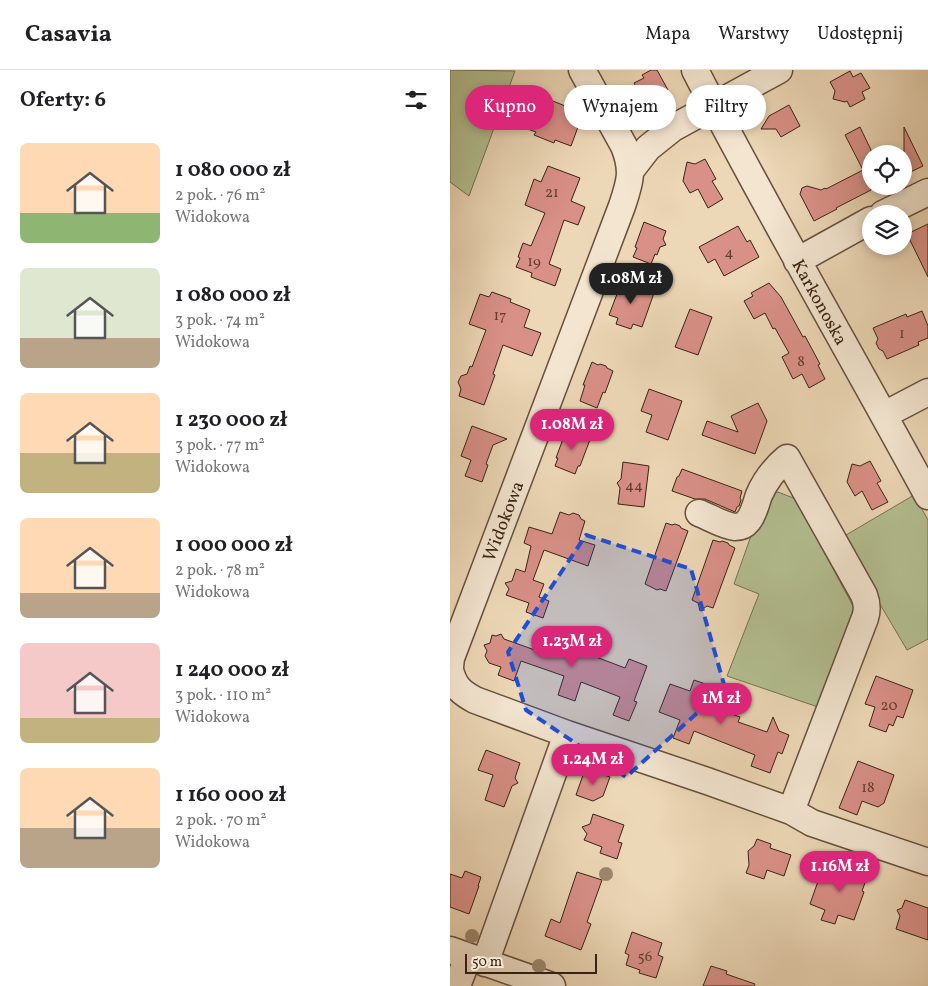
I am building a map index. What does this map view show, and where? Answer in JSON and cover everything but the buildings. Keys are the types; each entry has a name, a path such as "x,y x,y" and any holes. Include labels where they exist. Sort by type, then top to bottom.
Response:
{"street":[{"name":"Widokowa","path":"582,70 629,158 631,170 628,189 451,658 450,674 459,690 475,700 567,734 791,811 812,823 928,862"},
{"name":"Karkonoska","path":"695,70 702,85"},
{"path":"752,85 779,70"},
{"path":"631,170 648,148 673,128 686,121"},
{"name":"Karkonoska","path":"726,130 928,496"},
{"path":"901,205 928,192"},
{"path":"797,261 862,225"},
{"path":"884,415 928,392"},
{"path":"698,513 730,526 738,527 744,524 749,520 766,482 787,458 864,595 868,610 791,811"},
{"path":"457,986 468,957 567,734"},
{"path":"468,957 552,986"}],"highlighted area":[{"path":"586,535 691,569 725,688 626,777 526,710 508,652"}],"green space":[{"path":"450,70 515,71 510,85 465,85 465,130 493,130 469,196 450,182"},
{"path":"778,492 796,499 854,608 818,707 727,676 759,594 734,584 765,496"},
{"path":"914,495 928,520 928,639 907,650 841,538"}]}
